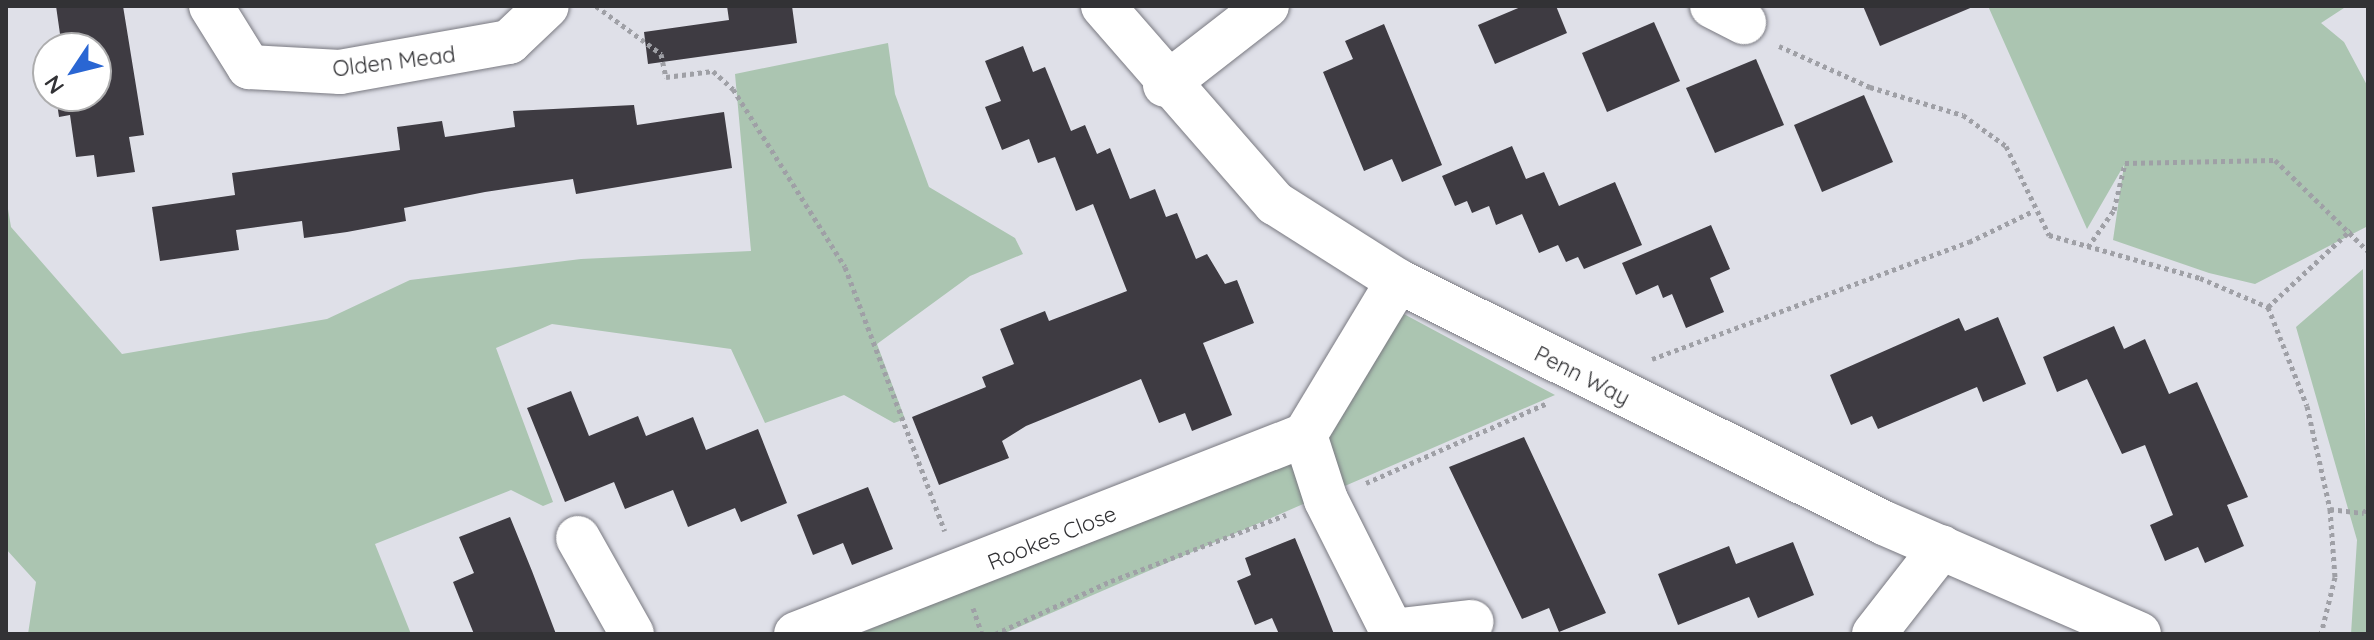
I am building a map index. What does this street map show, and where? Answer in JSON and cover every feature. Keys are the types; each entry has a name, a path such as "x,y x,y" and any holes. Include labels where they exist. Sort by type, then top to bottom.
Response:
{"street":[{"name":"Olden Mead","path":"211,6 249,67 340,72 509,42 547,6"},
{"name":"Penn Way","path":"1103,6 1165,85 1275,203 1398,281 1594,383 1942,547 2139,634"},
{"path":"1165,85 1267,6"},
{"path":"1398,281 1305,435 1326,500 1392,631 1471,622"},
{"name":"Rookes Close","path":"796,634 962,575 1305,435"},
{"path":"578,538 632,634"},
{"path":"1874,634 1942,547"}],"path":[{"path":"596,6 661,54 666,77 713,71 733,89 845,267 982,634"},
{"path":"1728,14 1783,49 1870,87 1963,115 2006,146 2031,212 2049,235 2200,278 2268,307 2307,406 2330,509 2335,577 2321,634"},
{"path":"2088,247 2114,210 2125,163 2275,160 2351,230 2368,251"},
{"path":"1594,383 1969,242 2031,212"},
{"path":"2268,307 2351,230"},
{"path":"2330,509 2364,513 2368,506"}],"green space":[{"path":"1988,6 2347,6 2321,23 2344,42 2368,87 2368,226 2255,284 2209,273 2113,240 2124,165 2087,229"},
{"path":"888,43 895,94 929,187 1015,238 1023,254 970,276 877,344 905,419 894,423 844,395 765,423 731,349 552,324 496,348 553,502 543,506 511,490 375,544 411,634 28,634 36,582 6,549 6,197 11,227 122,354 327,319 410,280 581,259 751,251 735,74"},
{"path":"2363,269 2368,634 2351,634 2357,540 2296,327"},
{"path":"1402,313 1555,395 1003,634 859,634 1328,433"}],"building":[{"path":"56,6 123,6 144,135 129,137 135,172 97,177 94,155 76,157 70,115 59,117 58,112 112,112 112,32 60,32"},
{"path":"727,6 792,6 797,43 648,64 644,32 729,20"},
{"path":"1523,6 1556,6 1567,33 1495,64 1478,25"},
{"path":"1863,6 1975,6 1880,46"},
{"path":"1654,22 1680,81 1607,112 1582,53"},
{"path":"1384,24 1442,165 1402,182 1392,159 1364,171 1323,72 1353,59 1345,41"},
{"path":"1023,46 1033,72 1045,67 1071,131 1085,125 1097,154 1110,148 1130,199 1155,189 1166,217 1177,213 1196,259 1207,254 1225,284 1237,280 1254,323 1203,343 1232,415 1192,431 1185,413 1159,423 1141,379 1026,426 1002,441 1009,458 939,485 912,417 986,387 982,377 1014,364 1000,329 1045,311 1049,321 1127,291 1093,204 1076,211 1055,157 1038,163 1029,139 1002,150 985,107 1001,101 985,61"},
{"path":"1756,59 1784,125 1715,153 1686,88"},
{"path":"1864,95 1893,162 1822,192 1794,125"},
{"path":"634,105 637,125 724,112 732,168 576,194 573,179 485,192 404,208 406,221 304,238 302,221 236,230 239,250 160,261 152,207 235,195 232,173 400,150 397,127 442,121 445,137 515,127 513,111"},
{"path":"1512,146 1526,179 1544,172 1559,206 1615,182 1642,245 1584,269 1578,257 1566,262 1558,245 1539,253 1522,214 1496,225 1489,206 1472,213 1467,201 1455,206 1442,176"},
{"path":"1711,225 1730,269 1710,278 1724,312 1686,328 1672,294 1663,298 1658,285 1636,295 1622,263"},
{"path":"1998,317 2026,384 1983,402 1977,387 1878,429 1872,416 1851,425 1830,375 1959,318 1965,331"},
{"path":"2114,326 2124,349 2145,339 2169,394 2197,382 2248,497 2227,505 2244,546 2205,563 2198,547 2165,561 2150,525 2173,515 2145,445 2122,454 2087,379 2057,392 2043,357"},
{"path":"571,391 589,436 638,416 646,436 693,417 706,450 758,429 787,503 741,522 735,508 688,527 673,490 625,509 614,482 565,502 527,408"},
{"path":"1524,437 1606,613 1559,632 1549,608 1522,619 1449,467"},
{"path":"868,487 893,549 852,565 843,543 813,555 797,515"},
{"path":"510,517 556,634 474,634 453,582 474,573 459,537"},
{"path":"1295,538 1334,634 1279,634 1272,618 1255,625 1237,581 1251,575 1245,558"},
{"path":"1793,542 1814,595 1758,618 1749,597 1678,625 1658,574 1729,546 1736,564"}]}
